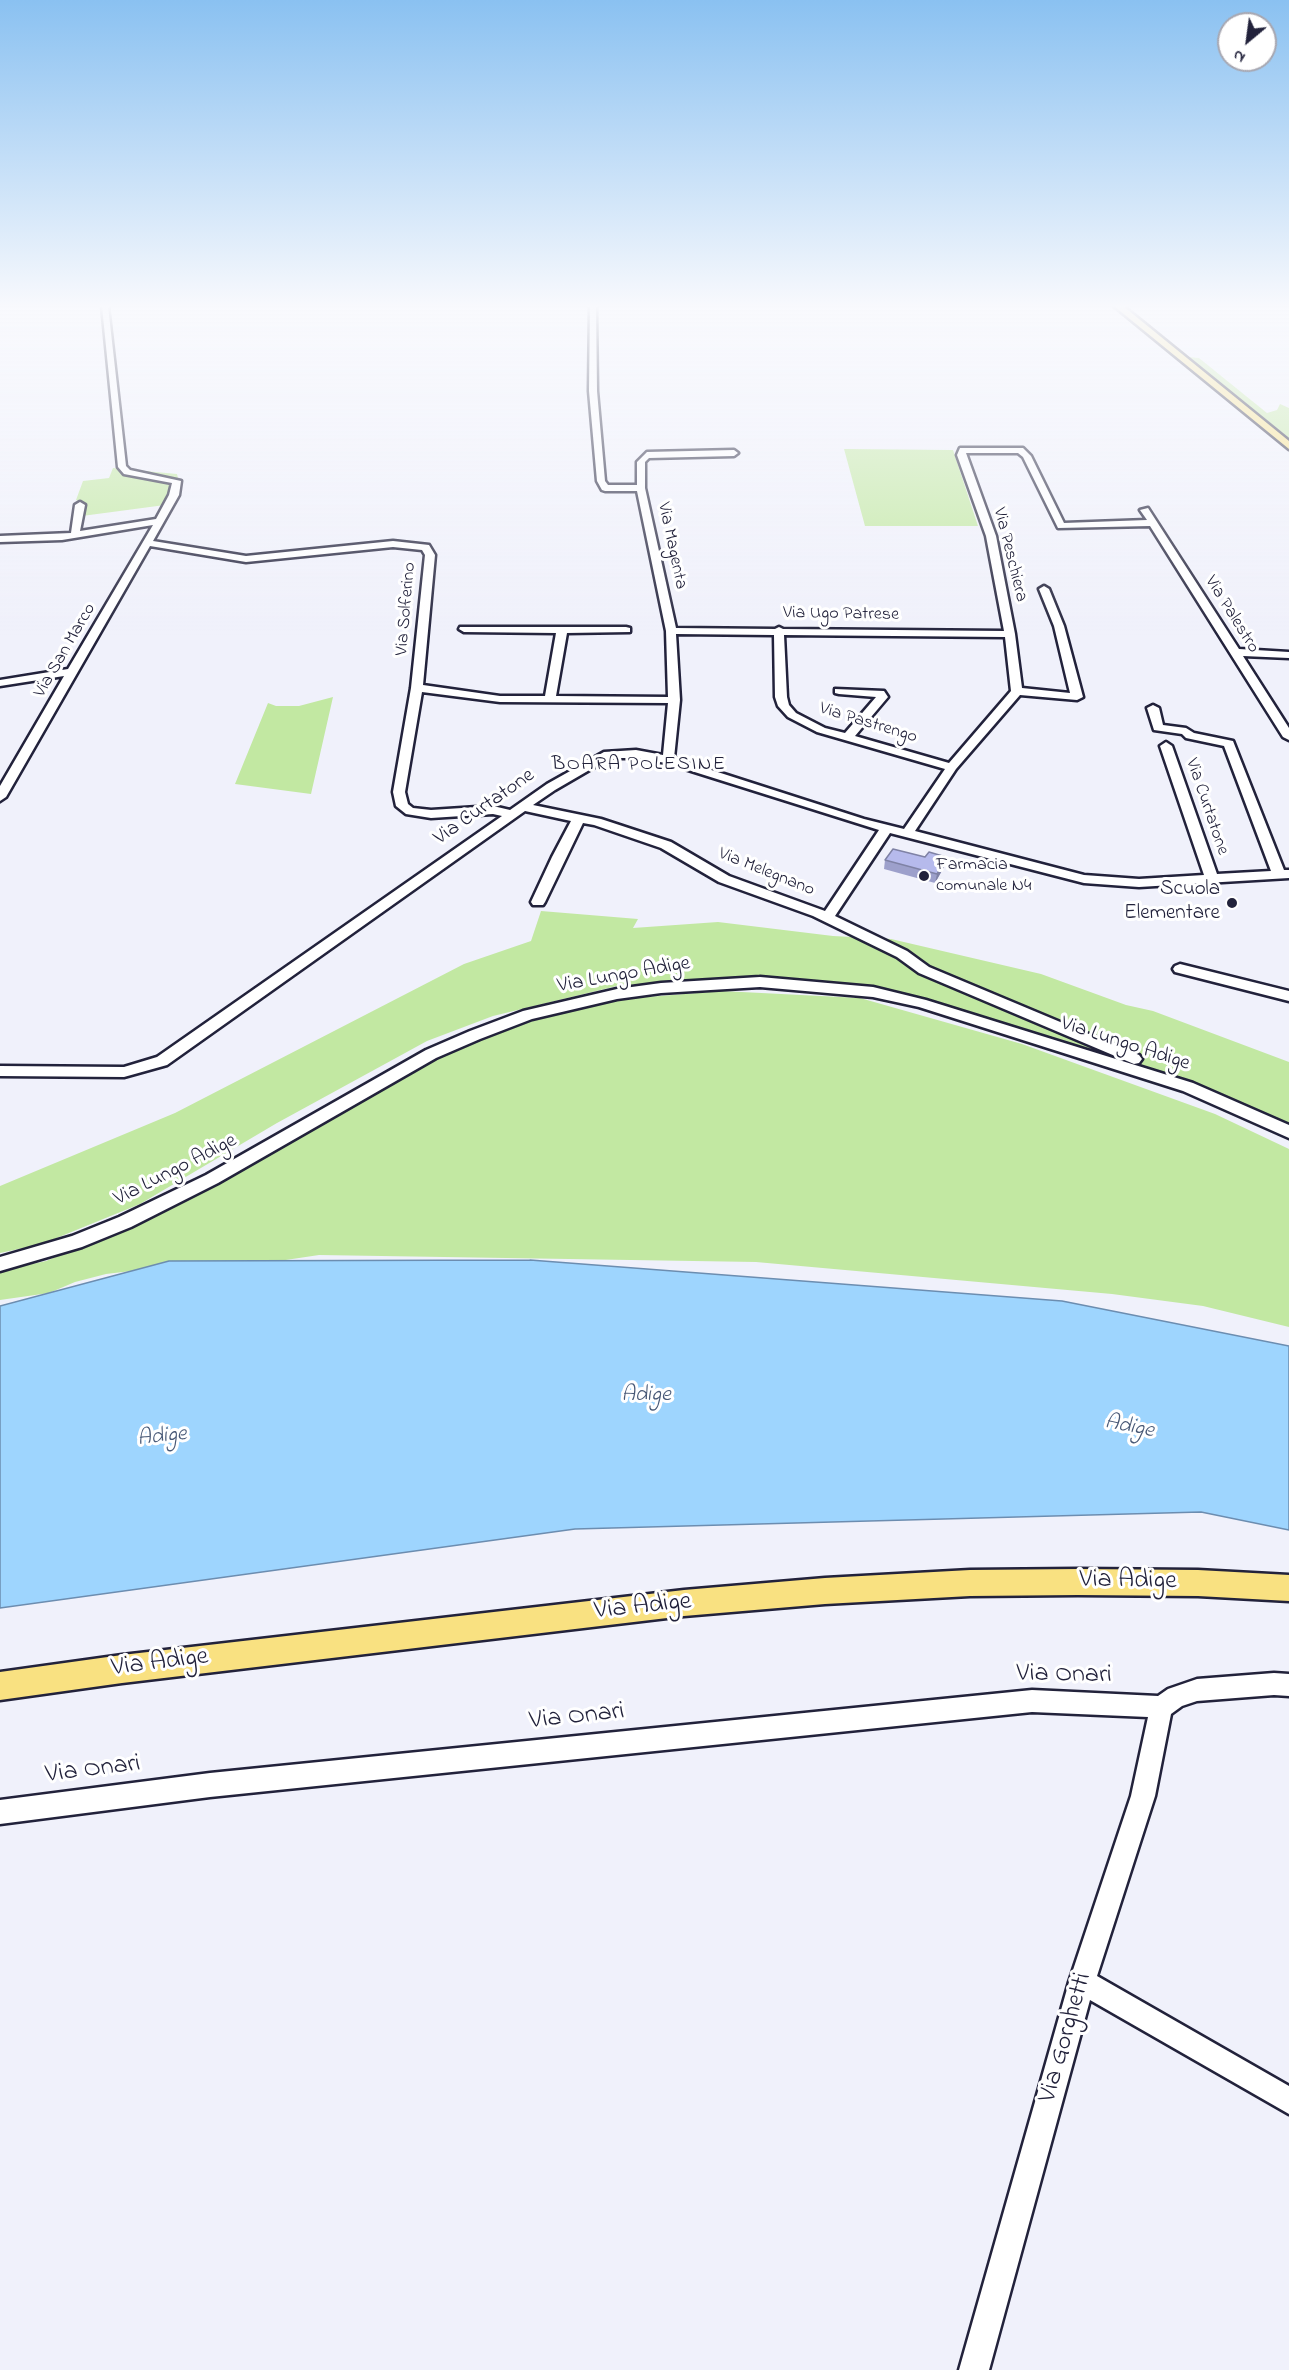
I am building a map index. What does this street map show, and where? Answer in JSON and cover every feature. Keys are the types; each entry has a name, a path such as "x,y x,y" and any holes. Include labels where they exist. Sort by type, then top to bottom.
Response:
{"main road":[{"path":"1253,417 1289,446"},
{"name":"Via Adige","path":"0,1686 122,1669 684,1603 825,1591 970,1583 1078,1582 1198,1583 1289,1588"}],"street":[{"name":"Via San Marco","path":"0,797 174,495 177,481 126,472 122,467 117,417"},
{"name":"Via Magenta","path":"596,417 601,482 605,488 641,488 671,630 674,700 668,759"},
{"name":"Via Peschiera","path":"1017,691 1011,634 991,536 961,454 963,450 1020,450 1027,456 1061,526 1153,523"},
{"path":"641,488 641,462 647,456 734,453"},
{"path":"75,535 80,505"},
{"name":"Via Palestro","path":"1144,510 1289,737"},
{"path":"0,539 75,535 159,521"},
{"name":"Via Solferino","path":"147,543 246,559 393,544 426,547 430,555 417,688 399,792 402,806 410,811 431,814 518,811"},
{"path":"907,833 952,767 1017,691 1077,697 1059,626 1044,589"},
{"path":"464,629 626,630"},
{"path":"550,701 562,629"},
{"name":"Via Ugo Patrese","path":"671,630 1011,634"},
{"name":"Via Pastrengo","path":"779,630 781,697 784,706 792,715 808,725 952,767"},
{"path":"1235,652 1289,655"},
{"path":"0,683 72,672"},
{"path":"417,688 500,699 674,700"},
{"path":"838,691 880,693 882,697 848,737"},
{"name":"Via Curtatone","path":"0,1071 124,1072 162,1061 518,811 578,770 601,758 636,754 668,759 886,829 981,850 1084,879 1139,883 1284,874 1229,743 1190,736 1186,731 1158,728 1153,708"},
{"name":"Via Curtatone","path":"1166,746 1212,880"},
{"name":"Via Melegnano","path":"518,811 579,818 666,844 724,879 827,918 886,829"},
{"path":"538,902 579,818"},
{"path":"827,918 902,954 924,970 1162,1071 1188,1087"},
{"path":"1180,969 1289,996"},
{"name":"Via Lungo Adige","path":"0,1264 76,1242 125,1222 212,1179 431,1054 528,1015 617,994 712,983 760,982 873,992 973,1017 1188,1087 1289,1132"},
{"path":"1161,1707 1176,1697 1197,1690 1274,1684 1289,1685"},
{"name":"Via Onari","path":"0,1812 210,1785 1032,1701 1161,1707"},
{"name":"Via Gorghetti","path":"974,2370 1082,1982 1143,1796 1161,1707"},
{"path":"1082,1982 1289,2101"}],"green space":[{"path":"1263,417 1289,417 1289,438"},
{"path":"844,449 953,450 978,526 865,526"},
{"path":"113,468 177,474 179,482 165,505 82,516 87,504 76,500 83,481 109,478"},
{"path":"333,697 311,794 235,784 268,703 276,706 299,706"},
{"path":"541,911 638,919 633,928 718,922 833,936 891,939 1041,974 1126,1005 1153,1011 1289,1062 1289,1132 1222,1101 1027,1031 862,985 722,978 617,986 493,1016 427,1041 277,1123 140,1204 42,1244 0,1253 0,1186 175,1113 464,964 531,941"},
{"path":"722,991 860,998 1022,1044 1215,1114 1289,1149 1289,1327 1203,1306 1112,1294 756,1262 319,1255 279,1261 165,1267 106,1274 75,1282 49,1293 0,1300 0,1271 46,1261 149,1218 289,1135 437,1052 500,1029 622,999"}],"water":[{"name":"Adige","path":"530,1260 1062,1301 1289,1346 1289,1530 1201,1512 575,1529 0,1608 0,1306 169,1261"}],"building":[{"path":"893,849 925,857 929,852 946,857 937,874 885,860"}],"place":[{"name":"Farmacia comunale N4","path":"924,876"},
{"name":"Scuola Elementare","path":"1232,903"}],"district":[{"name":"BOARA POLESINE","path":"639,766"}]}
